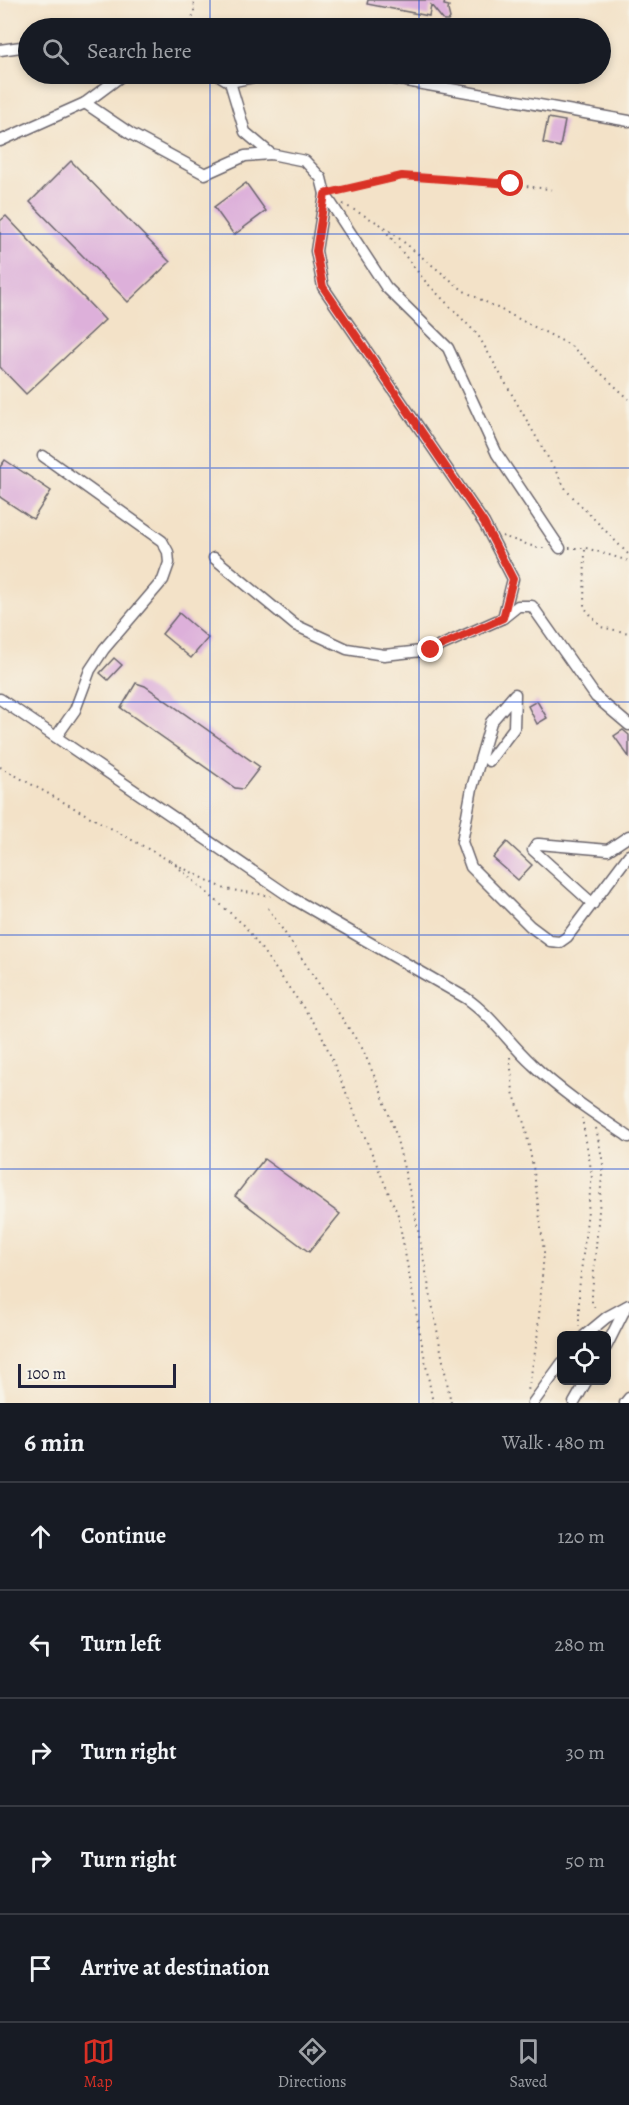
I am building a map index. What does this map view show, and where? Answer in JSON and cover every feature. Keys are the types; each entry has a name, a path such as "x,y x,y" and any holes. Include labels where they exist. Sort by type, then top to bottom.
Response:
{"street":[{"path":"0,50 18,47"},
{"path":"0,141 85,104 111,84"},
{"path":"231,84 245,132 271,154"},
{"path":"424,84 629,120"},
{"path":"85,104 131,134 205,174 245,156 271,154 305,161 321,178 325,194 386,287 448,348 497,454 560,548"},
{"path":"325,194 316,251 323,287 488,531 513,579 503,618"},
{"path":"43,456 162,541 168,552 169,563 163,580 104,649 90,670 75,710 56,737"},
{"path":"214,558 295,625 347,649 384,655 431,650 503,618 518,606 532,606 596,697 629,725"},
{"path":"489,761 514,728 515,694 491,722 472,788 462,842 471,867 530,926 550,941 560,942 567,938 629,855"},
{"path":"0,699 292,898 466,998 481,1009 533,1066 579,1103 629,1137"},
{"path":"593,904 533,850 537,844 608,850 629,836"},
{"path":"589,1331 628,1304"},
{"path":"611,1337 628,1304"},
{"path":"533,1403 557,1369"},
{"path":"574,1403 584,1385"},
{"path":"625,1403 629,1398"}],"path":[{"path":"192,18 195,0"},
{"path":"325,194 402,176 511,184 555,190"},
{"path":"344,204 380,224 464,291 570,345 629,399"},
{"path":"380,224 424,281 478,335 567,491 629,555"},
{"path":"488,531 538,548 585,548 629,561"},
{"path":"585,548 584,607 601,627 629,633"},
{"path":"0,767 225,889 292,898"},
{"path":"171,861 245,926 320,1031 398,1215 433,1403"},
{"path":"268,908 362,1048 380,1089 395,1132 414,1209 451,1403"},
{"path":"509,1041 513,1092 530,1149 544,1252 537,1341 528,1392"},
{"path":"579,1103 592,1175 579,1290 579,1331"},
{"path":"592,1112 603,1163 591,1304 596,1311 607,1317"}],"building":[{"path":"368,0 445,0 444,5 449,6 450,18 442,18 431,5 429,16 367,4"},
{"path":"548,118 565,121 560,147 543,143"},
{"path":"71,161 170,262 128,302 30,202"},
{"path":"246,183 266,211 234,235 214,207"},
{"path":"6,216 105,320 26,394 0,367 0,221"},
{"path":"5,460 51,491 33,519 0,497 0,467"},
{"path":"179,613 208,638 191,658 162,634"},
{"path":"114,658 122,665 108,680 100,673"},
{"path":"136,683 145,686 260,767 243,789 235,788 121,708"},
{"path":"537,701 547,718 537,724 528,706"},
{"path":"623,730 629,735 629,757 614,736"},
{"path":"507,842 532,865 518,880 493,858"},
{"path":"264,1159 340,1214 309,1252 235,1196"}],"route":[{"path":"431,650 503,618 513,579 484,523 323,287 316,251 325,194 402,176 511,184"}]}
